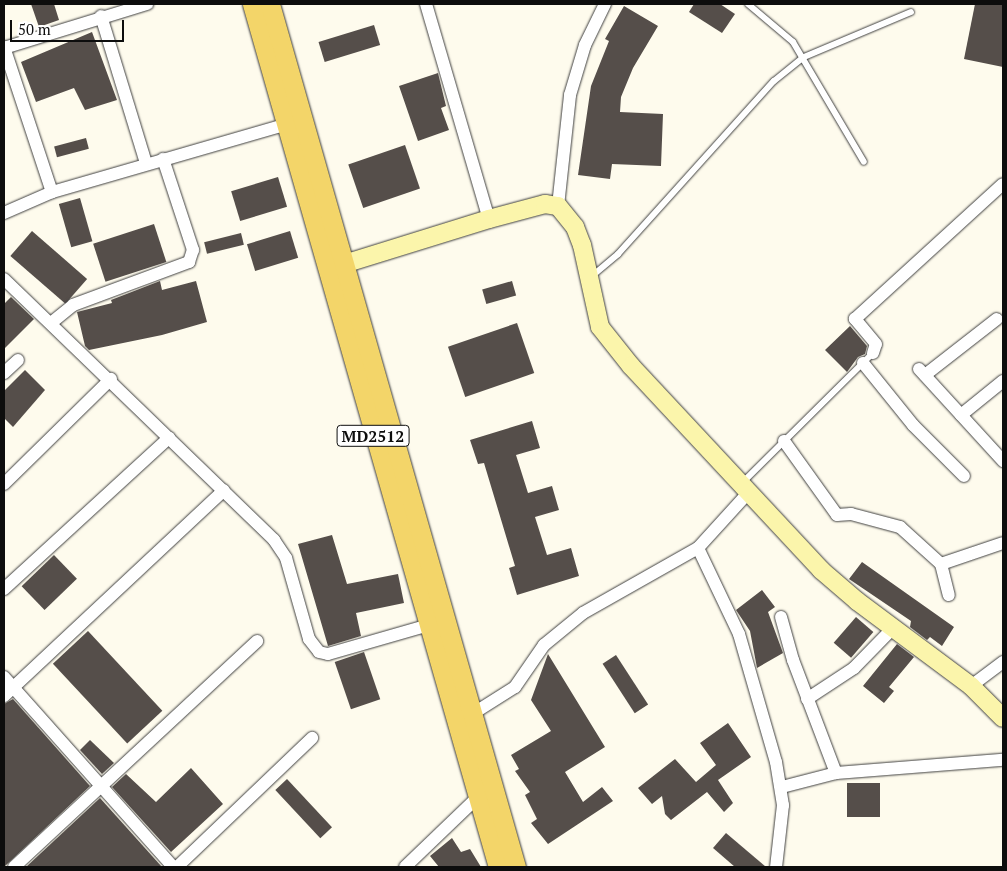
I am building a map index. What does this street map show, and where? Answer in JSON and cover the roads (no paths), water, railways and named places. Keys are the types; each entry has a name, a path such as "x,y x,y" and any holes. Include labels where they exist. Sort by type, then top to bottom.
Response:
{"main road":[{"name":"MD2512","path":"252,4 325,270 429,625 465,719 516,867"},
{"name":"MD2512","path":"270,4 344,264 465,719 478,797 498,867"}],"street":[{"path":"52,192 4,48 101,16 147,4"},
{"path":"426,4 489,218"},
{"path":"558,206 570,95 585,45 605,4"},
{"path":"101,16 146,163"},
{"path":"4,213 52,192 146,163 284,125"},
{"path":"51,323 72,305 189,262 193,250 163,159"},
{"path":"873,353 876,344 855,318 1003,184"},
{"path":"325,270 489,218 545,204 558,206 575,227 590,277 597,316 606,338 821,570 971,686 1003,718"},
{"path":"6,284 112,379 169,438 264,529 286,558 309,639 319,652 328,654 429,625"},
{"path":"997,319 922,372 1003,461"},
{"path":"4,373 18,360"},
{"path":"863,363 913,425 964,476"},
{"path":"4,484 112,379"},
{"path":"961,415 1003,381"},
{"path":"4,589 169,438"},
{"path":"784,441 837,515 851,514 900,527 941,564 949,594"},
{"path":"465,719 514,687 544,645 568,624 698,548 746,487"},
{"path":"9,692 224,490"},
{"path":"941,564 1003,543"},
{"path":"698,548 738,634 782,787 776,867"},
{"path":"781,617 807,699 836,772"},
{"path":"807,699 854,668 894,628"},
{"path":"14,867 104,788 257,641"},
{"path":"971,686 1003,662"},
{"path":"4,677 9,692 104,788 175,867 312,738"},
{"path":"782,787 836,772 1003,760"},
{"path":"405,867 478,797"}],"lane":[{"path":"748,4 777,26 804,57 864,162"},
{"path":"590,277 618,254 774,81 804,57 911,12"},
{"path":"746,487 784,441 873,353"}]}
